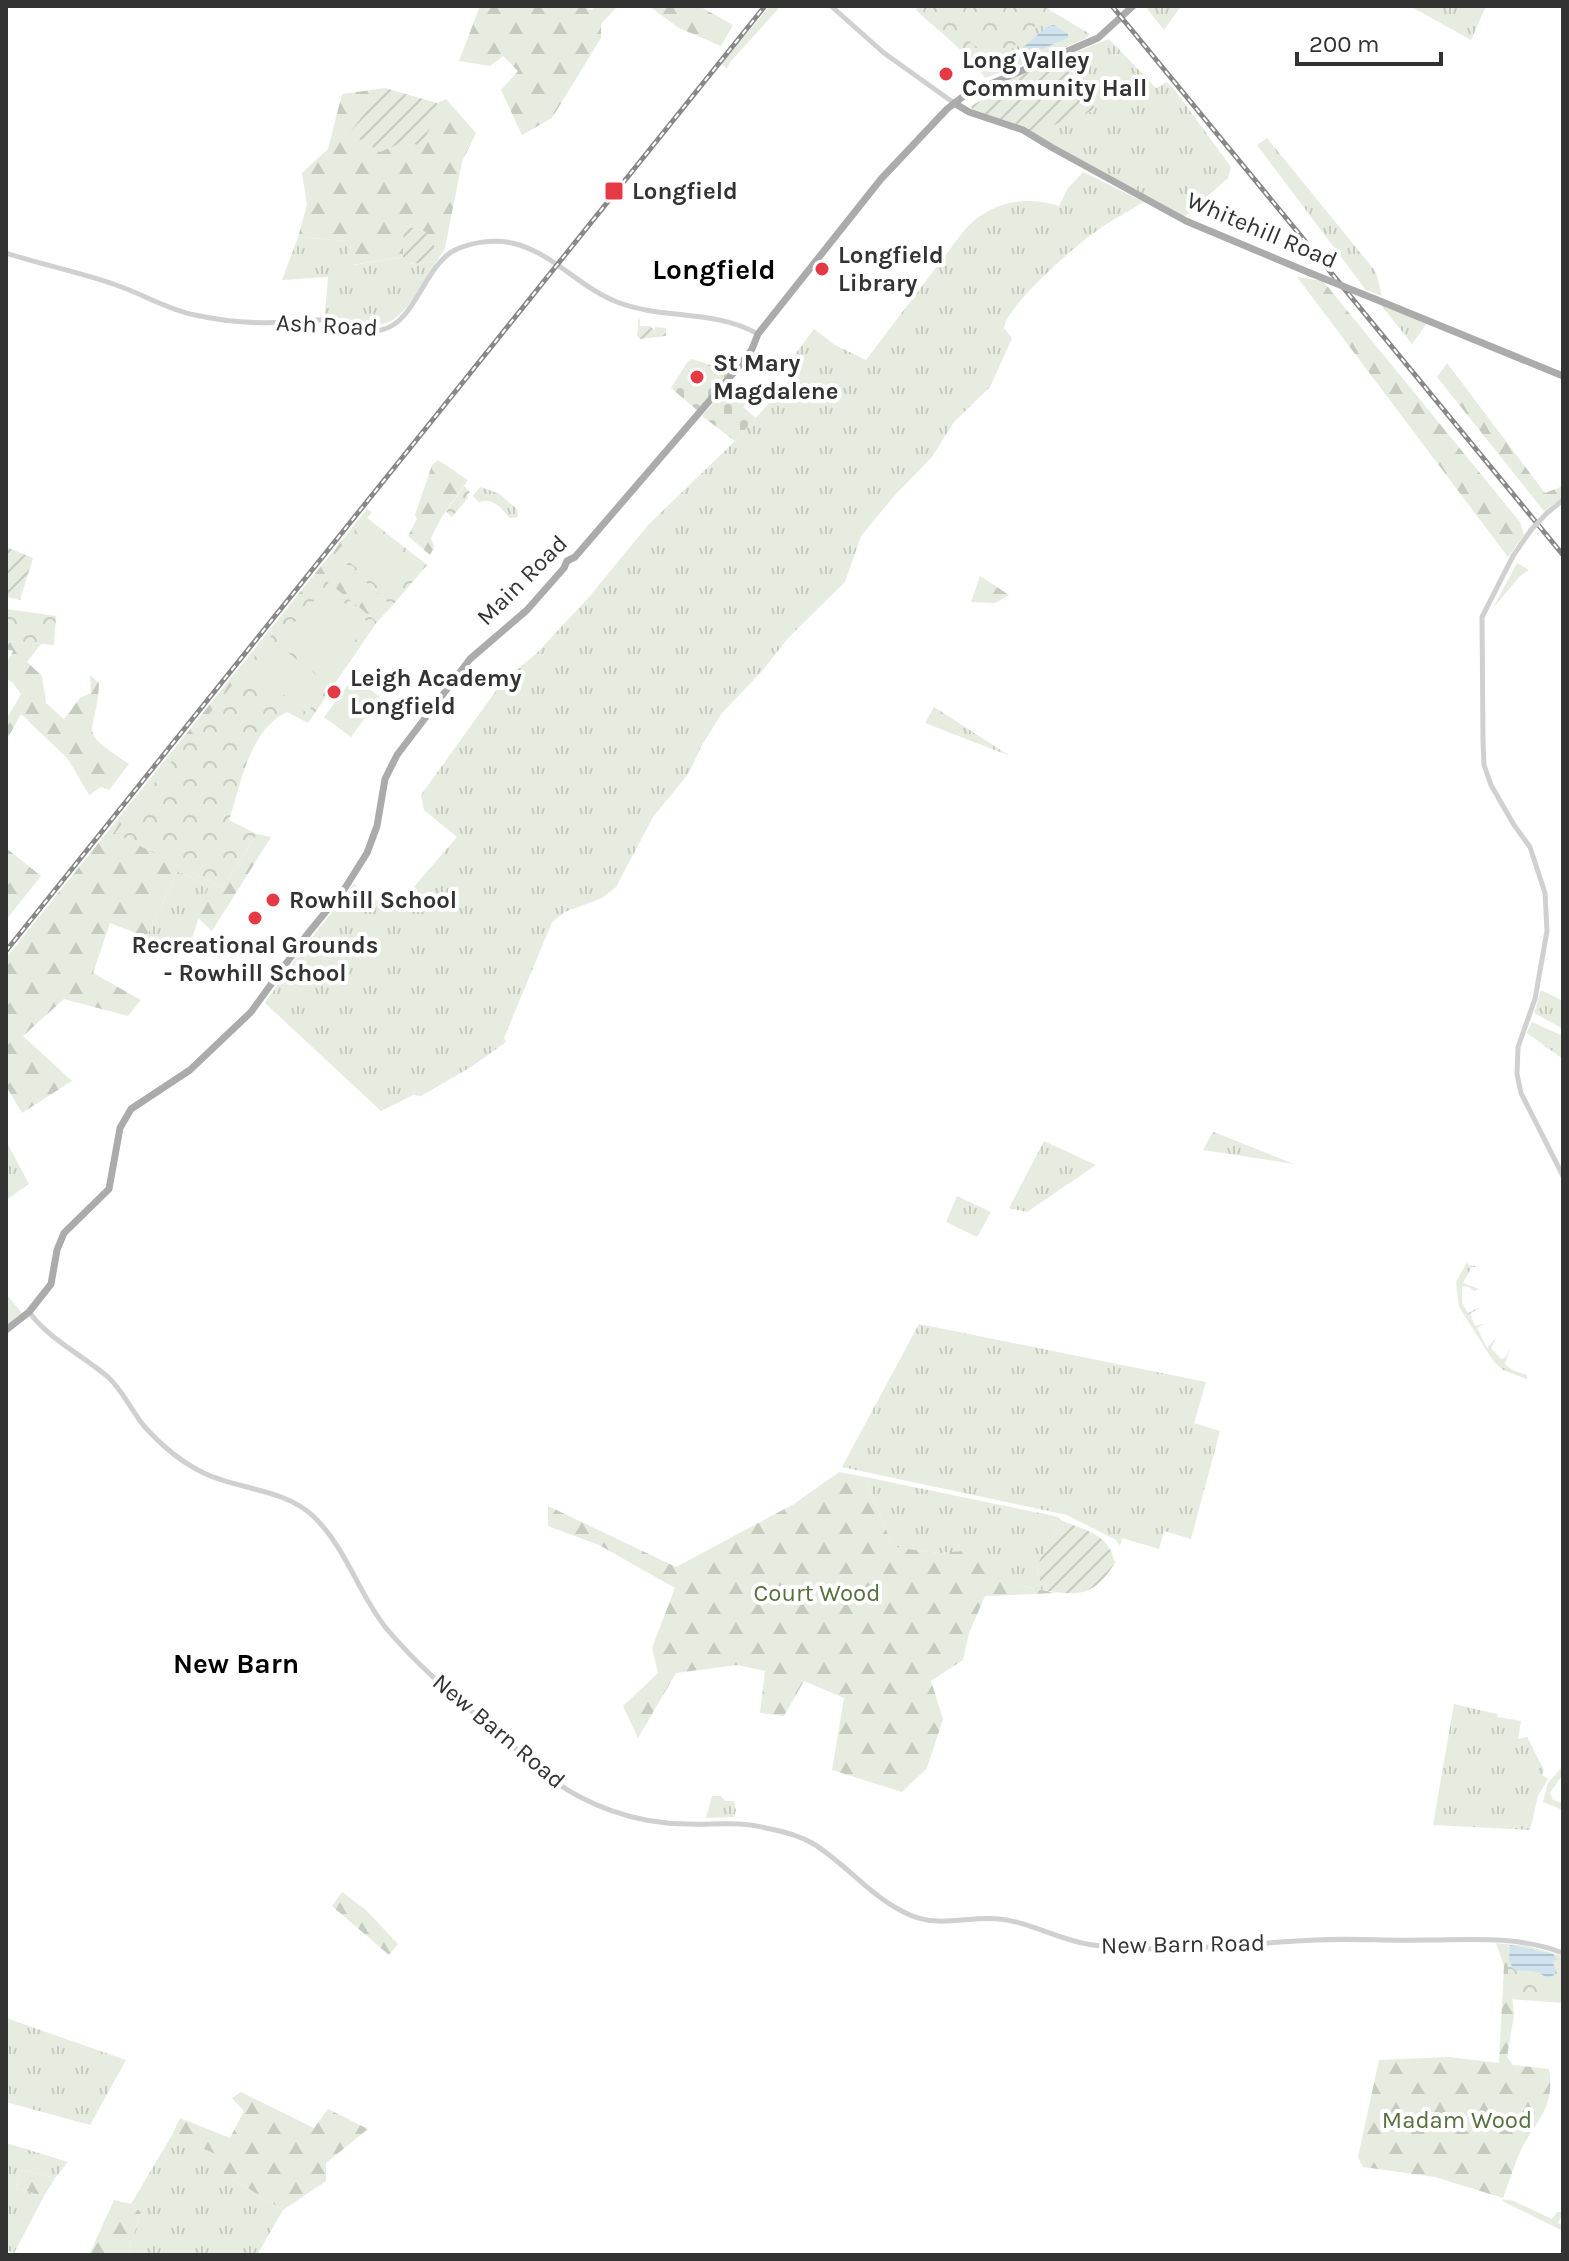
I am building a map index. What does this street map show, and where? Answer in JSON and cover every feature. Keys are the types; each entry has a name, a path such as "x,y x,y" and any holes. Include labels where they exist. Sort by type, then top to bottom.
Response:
{"main road":[{"name":"Main Road","path":"6,1330 29,1312 51,1284 57,1250 64,1233 109,1189 120,1128 131,1109 190,1070 226,1039 257,1004 345,888 367,853 377,826 385,779 400,751 470,659 527,610 567,561 575,557 723,385 752,349 758,334 881,179 954,103 993,82 1098,38 1133,6"},
{"name":"Whitehill Road","path":"954,103 969,112 1023,130 1183,220 1563,376"}],"street":[{"path":"831,6 884,53 954,103"},
{"name":"Ash Road","path":"6,253 113,284 196,316 269,322 328,320 365,330 379,330 391,327 402,318 443,259 453,251 482,242 509,242 529,249 605,297 628,306 723,320 758,334"},
{"path":"1563,500 1531,530 1513,556 1482,617 1484,765 1491,785 1530,848 1545,893 1547,931 1537,991 1518,1047 1517,1074 1521,1093 1563,1176"},
{"name":"New Barn Road","path":"29,1312 41,1329 107,1377 144,1425 166,1447 195,1468 209,1476 295,1503 312,1515 331,1536 376,1614 398,1641 542,1772 562,1787 611,1811 659,1822 763,1827 796,1836 819,1848 875,1895 909,1915 929,1921 1011,1921 1089,1945 1117,1948 1237,1946 1322,1939 1499,1939 1530,1942 1563,1953"}],"green space":[{"path":"480,6 581,6 592,10 595,6 618,6 601,24 601,38 552,118 522,135 501,90 518,71 503,56 490,66 459,61"},
{"path":"649,6 699,6 733,25 721,46 679,28"},
{"path":"770,6 781,6 727,69 721,64"},
{"path":"919,6 1046,6 1051,11 1011,49 1018,66 985,78 961,50 916,10"},
{"path":"1145,6 1181,6 1164,30"},
{"path":"1410,6 1486,6 1471,40"},
{"path":"1051,11 1090,34 1085,39 1018,66 1010,49"},
{"path":"974,29 995,44 987,55 966,39"},
{"path":"1109,39 1156,88 1167,82 1174,89 1231,167 1228,178 1184,217 1016,124 1037,133 1095,110 1076,52"},
{"path":"1076,52 1095,110 1040,130 1037,134 973,111 971,106 982,100 978,93"},
{"path":"385,88 350,133 440,110 437,103 446,99 476,133 462,162 445,248 438,259 429,235 405,226 403,257 352,265 345,241 298,237 307,205 302,173 328,149 342,94"},
{"path":"385,88 437,103 440,110 420,147 408,140 380,152 349,133"},
{"path":"1267,138 1376,272 1382,296 1366,290 1257,145"},
{"path":"1083,172 1144,202 1085,239 1017,305 1004,328 1012,338 990,387 954,422 932,457 861,536 845,582 789,637 722,713 689,773 653,817 616,887 602,898 565,912 552,922 504,1038 506,1042 421,1096 413,1095 381,1111 265,1003 354,884 393,911 457,837 424,810 421,795 503,681 537,653 589,597 649,524 735,441 789,381 784,369 814,329 835,345 866,360 976,219 998,207 1021,201 1059,206 1068,188"},
{"path":"404,226 428,235 434,244 437,261 408,264 403,257"},
{"path":"298,237 346,241 353,265 403,257 408,264 437,261 412,301 395,318 376,325 363,324 325,314 328,277 282,280"},
{"path":"1297,277 1323,281 1520,522 1524,535 1508,557"},
{"path":"1381,305 1427,323 1412,344"},
{"path":"639,317 640,326 650,326 655,331 655,327 666,328 666,336 640,339 637,336"},
{"path":"692,359 732,372 698,411 671,388"},
{"path":"1447,363 1545,493 1563,486 1563,497 1544,511 1437,377"},
{"path":"732,381 751,397 743,407 756,418 735,441 702,416"},
{"path":"438,460 468,480 441,518 431,538 434,548 430,555 408,536 417,519 415,515 432,465"},
{"path":"464,486 470,492 468,498 452,517 446,512"},
{"path":"480,487 498,493 517,509 518,517 510,518 493,503 479,502 473,496"},
{"path":"367,509 372,512 336,554 392,606 377,622 320,576 116,833 222,888 257,834 271,837 212,931 198,918 209,886 178,871 146,937 110,923 93,973 141,1000 128,1016 64,999 23,1036 72,1081 22,1113 6,1086 6,958"},
{"path":"366,517 427,565 392,606 335,554"},
{"path":"372,528 416,566 390,597 346,559"},
{"path":"6,547 33,558 20,600 6,597"},
{"path":"1517,563 1529,570 1520,576 1493,608"},
{"path":"319,575 377,622 308,723 287,712 274,720 255,745 229,820 257,834 222,888 115,833"},
{"path":"980,576 1009,595 995,603 971,602"},
{"path":"325,587 369,623 346,652 302,615"},
{"path":"6,609 56,616 54,645 6,641"},
{"path":"298,618 344,655 327,677 281,640"},
{"path":"6,641 41,644 27,662 42,676 46,703 64,719 80,698 91,693 90,675 99,683 92,730 94,737 129,764 109,790 101,787 89,795 68,759 21,714 6,741 6,720 21,694 6,678 6,664 13,651 6,649"},
{"path":"277,644 329,685 307,713 255,673"},
{"path":"354,677 380,697 351,737 324,717"},
{"path":"934,707 1010,756 925,723"},
{"path":"6,848 41,876 6,920"},
{"path":"178,871 209,886 187,954 146,937"},
{"path":"1541,990 1563,1001 1563,1029 1534,1013"},
{"path":"1532,1022 1563,1036 1563,1059 1527,1033"},
{"path":"1214,1132 1294,1164 1203,1150"},
{"path":"6,1141 29,1184 6,1200"},
{"path":"1044,1141 1096,1165 1027,1212 1009,1208"},
{"path":"957,1196 991,1212 977,1237 946,1222"},
{"path":"1467,1262 1469,1266 1478,1267 1472,1267 1463,1283 1479,1289 1474,1291 1462,1286 1462,1303 1468,1313 1482,1306 1470,1314 1475,1326 1485,1323 1477,1328 1487,1348 1497,1337 1491,1348 1501,1359 1505,1358 1510,1348 1505,1364 1527,1375 1527,1379 1503,1370 1494,1362 1459,1307 1456,1282"},
{"path":"6,1294 22,1313 6,1326"},
{"path":"919,1324 1206,1382 1194,1423 1220,1431 1191,1539 1164,1531 1159,1549 1122,1538 1120,1546 1116,1540 1067,1515 842,1467"},
{"name":"Court Wood","path":"839,1472 865,1477 893,1547 939,1553 963,1551 1022,1586 1057,1593 985,1596 969,1633 963,1660 931,1681 943,1719 927,1768 902,1792 832,1770 844,1698 804,1681 784,1716 760,1713 765,1671 737,1665 676,1673 638,1738 623,1706 658,1673 652,1648 675,1588 599,1545 548,1526 548,1506 676,1567 794,1504"},
{"path":"865,1477 1059,1517 1061,1520 1038,1567 1044,1590 1022,1586 963,1552 939,1553 893,1547"},
{"path":"1061,1520 1095,1534 1112,1553 1115,1563 1108,1574 1086,1591 1067,1593 1044,1590 1041,1582 1039,1563"},
{"path":"1454,1704 1521,1721 1518,1739 1527,1737 1544,1770 1542,1775 1548,1779 1538,1796 1530,1830 1433,1825"},
{"path":"1563,1766 1563,1774 1550,1793 1553,1800 1563,1803 1563,1810 1543,1802 1548,1783"},
{"path":"712,1796 734,1801 734,1817 706,1818"},
{"path":"342,1892 366,1910 398,1944 389,1955 332,1906"},
{"name":"Madam Wood","path":"1496,1943 1507,1944 1514,2015 1507,2057 1513,2065 1549,2069 1550,2081 1545,2110 1521,2150 1503,2198 1435,2177 1363,2167 1358,2157 1379,2060 1449,2057 1499,2063 1504,1966"},
{"path":"1507,1944 1528,1946 1563,1956 1563,2003 1509,1999"},
{"path":"6,2018 126,2060 90,2125 6,2102"},
{"path":"241,2092 314,2128 328,2109 368,2129 326,2163 326,2181 283,2210 215,2168 220,2156 172,2135 180,2118 230,2138 244,2111 232,2098"},
{"path":"172,2135 221,2156 215,2168 283,2210 257,2255 127,2255 141,2212 131,2204"},
{"path":"6,2143 68,2162 55,2178 20,2169 16,2188 44,2196 14,2253 6,2250"},
{"path":"20,2169 55,2178 44,2196 16,2188"},
{"path":"1502,2199 1514,2201 1552,2219 1557,2212 1563,2212 1558,2223 1563,2225 1563,2231 1504,2202"},
{"path":"114,2200 131,2204 141,2212 127,2255 89,2255"}],"water":[{"path":"1054,25 1068,34 1068,38 1032,53 1021,53 1021,49 1048,26"},
{"path":"1510,1945 1553,1954 1558,1960 1552,1961 1556,1970 1553,1976 1547,1978 1538,1972 1514,1970 1509,1960"}],"railway":[{"path":"6,951 765,6"},
{"path":"1112,6 1563,555"}],"place":[{"name":"Long Valley Community Hall","path":"946,74"},
{"name":"Longfield","path":"614,191"},
{"name":"Longfield Library","path":"822,269"},
{"name":"St Mary Magdalene","path":"697,377"},
{"name":"Leigh Academy Longfield","path":"334,692"},
{"name":"Rowhill School","path":"273,900"},
{"name":"Recreational Grounds - Rowhill School","path":"255,918"}],"district":[{"name":"Longfield","path":"714,269"},
{"name":"New Barn","path":"236,1663"}]}
